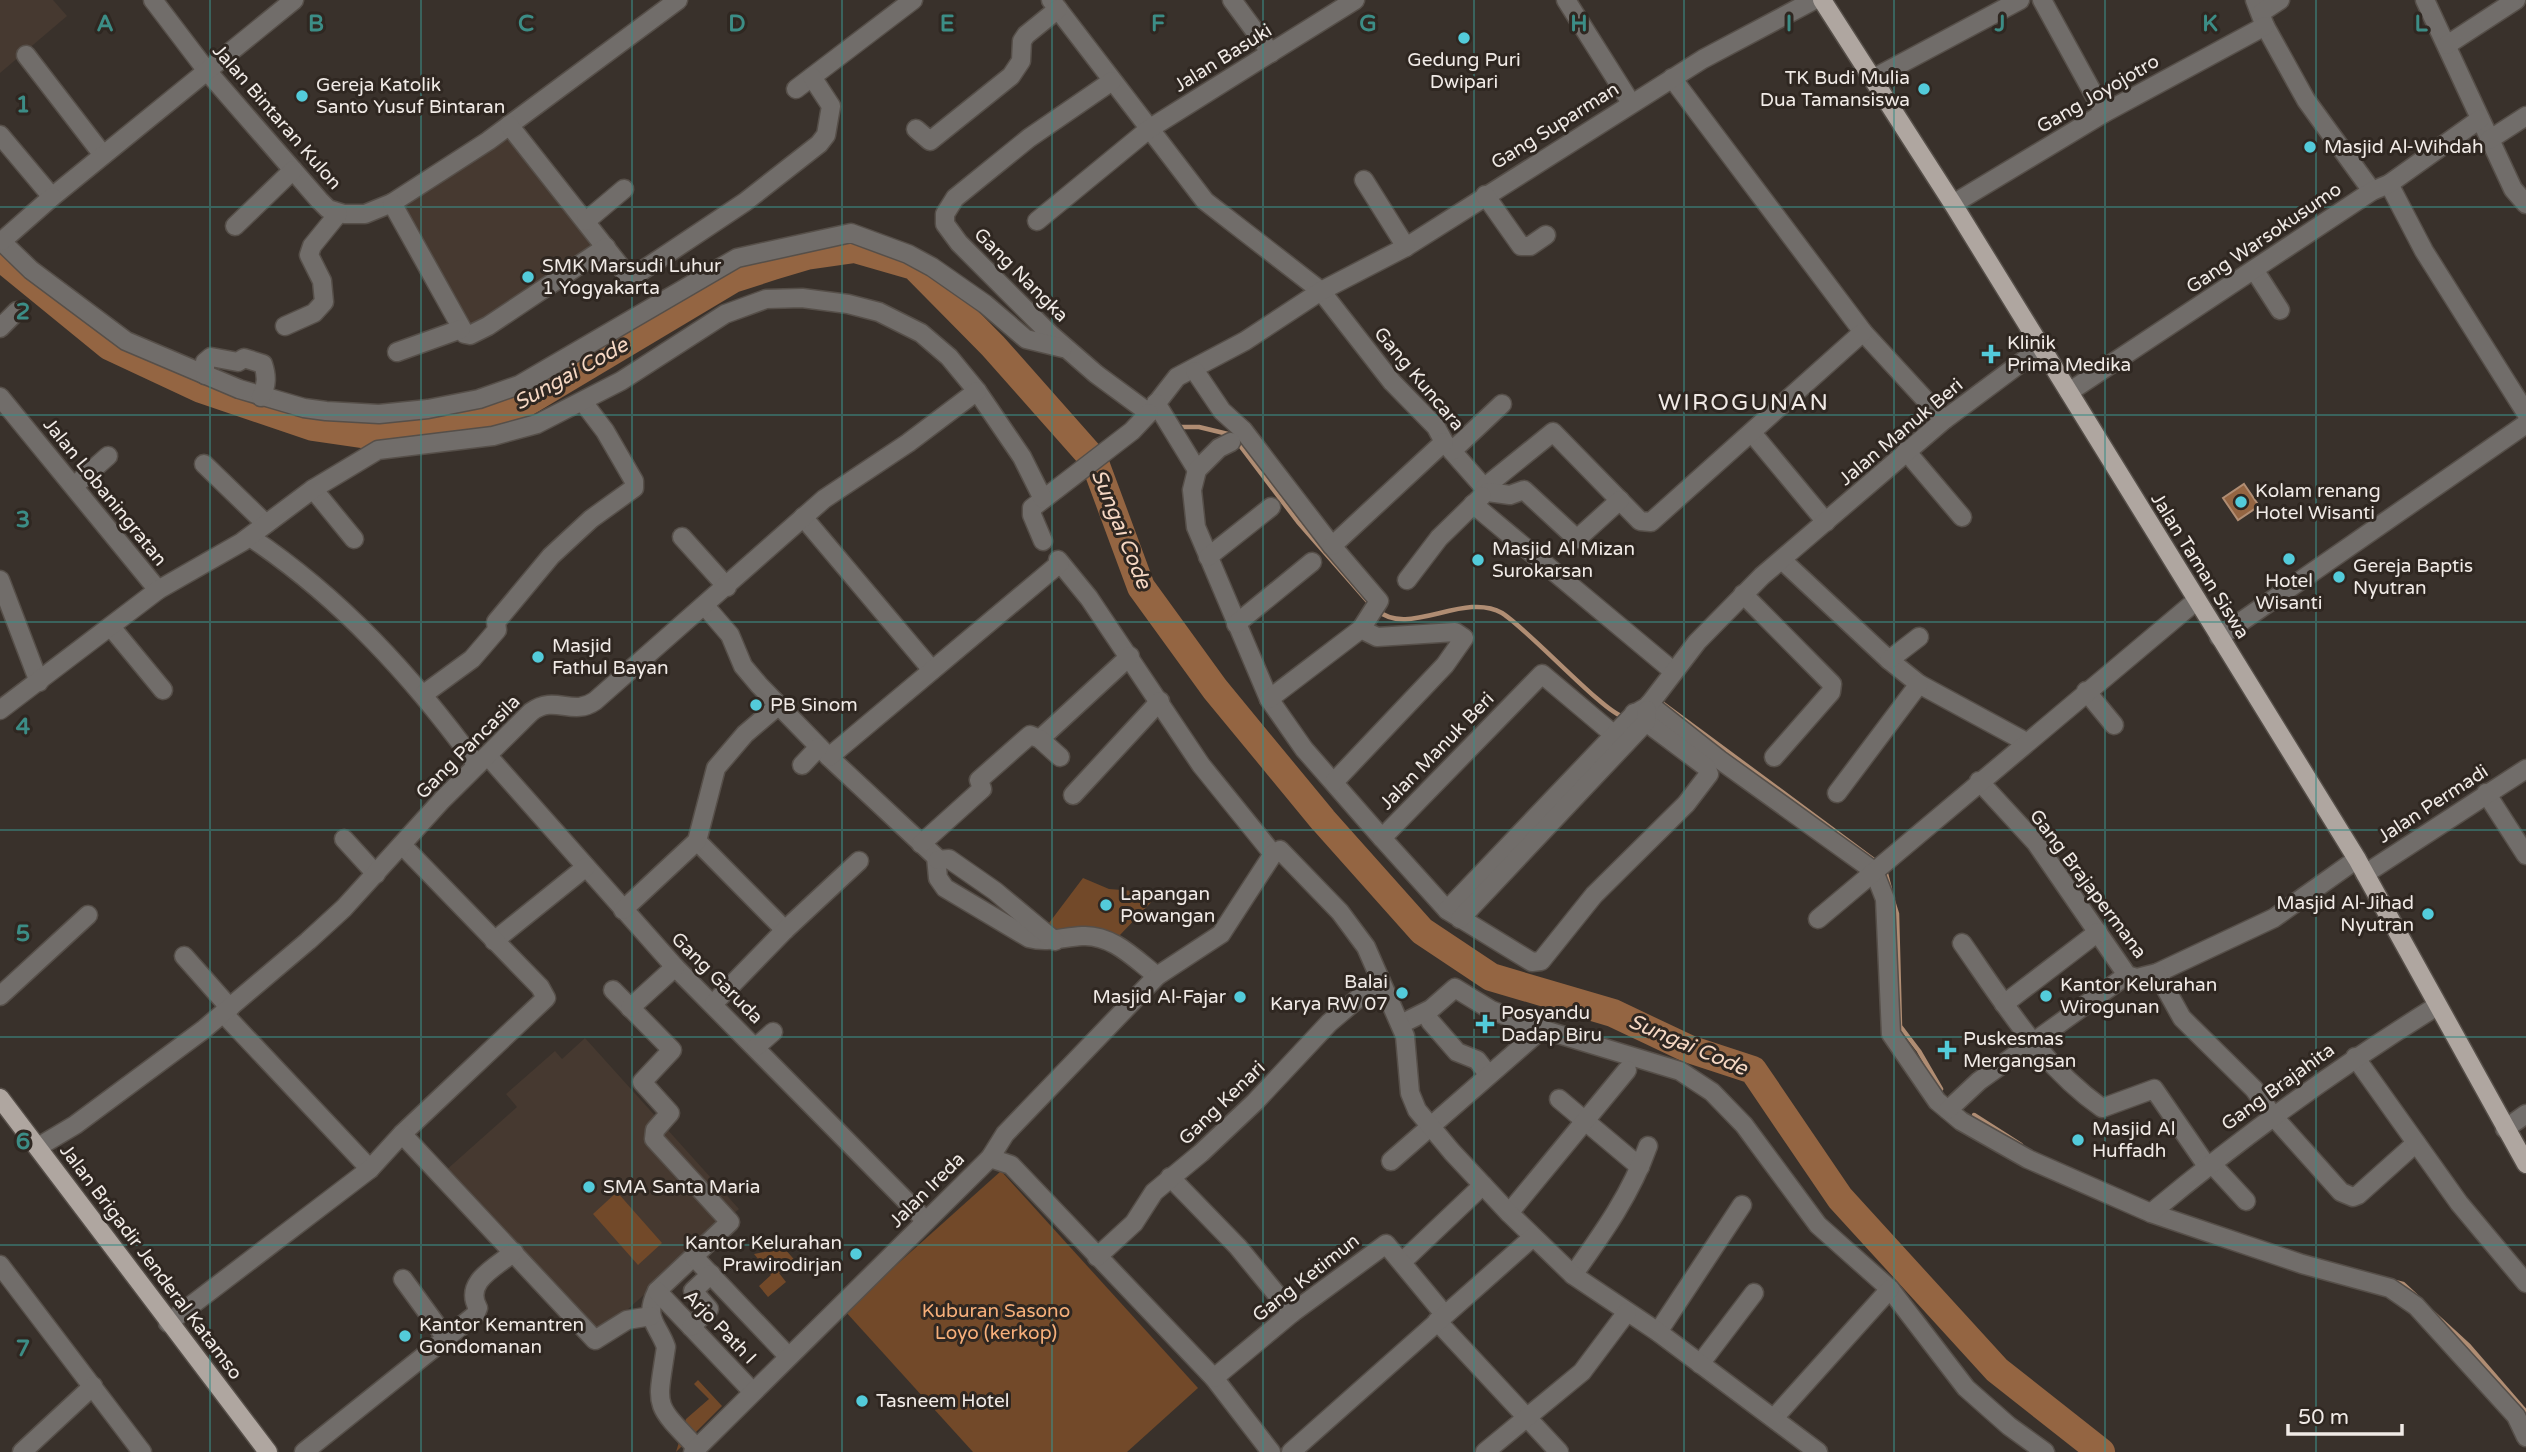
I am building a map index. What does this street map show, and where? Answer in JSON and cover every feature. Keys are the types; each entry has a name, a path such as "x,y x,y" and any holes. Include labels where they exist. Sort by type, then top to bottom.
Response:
{"main road":[{"name":"Jalan Taman Siswa","path":"1822,0 1953,204 2361,867 2526,1164"},
{"name":"Jalan Brigadir Jenderal Katamso","path":"0,1098 268,1452"}],"street":[{"name":"Jalan Bintaran Kulon","path":"153,0 207,71 319,200 338,214 365,214 392,204 509,125 677,0"},
{"path":"294,0 1,240 31,270 113,333 153,355 261,397 304,408 379,414 478,399 519,385 737,258 851,233 908,254 932,267 985,304 1026,339 1066,349"},
{"path":"796,89 913,0"},
{"path":"1232,0 1271,53"},
{"name":"Jalan Basuki","path":"1037,221 1149,128 1355,0"},
{"path":"1566,0 1631,103"},
{"name":"Gang Suparman","path":"1195,370 1321,291 1406,247 1723,47 1814,0"},
{"path":"1874,78 2020,0"},
{"path":"2042,0 2104,113"},
{"name":"Gang Joyojotro","path":"1953,204 2104,113 2280,0"},
{"path":"2425,0 2513,189 2526,204"},
{"path":"2447,45 2516,0"},
{"path":"916,129 929,141 1001,86 1021,61 1026,35 1054,5"},
{"name":"Gang Kuncara","path":"1054,5 1205,201 1321,291 1392,382 1436,426 1448,447 1486,490"},
{"path":"2261,12 2306,100 2372,191"},
{"path":"26,55 103,155"},
{"path":"509,125 628,276 634,276 796,163 819,144 826,135 831,106 812,76"},
{"path":"1672,78 1863,332 1944,420"},
{"name":"Gang Nangka","path":"1112,81 1029,138 955,198 945,214 945,224 959,243 1066,349 1152,408"},
{"path":"2489,139 2526,116"},
{"name":"Gang Warsokusumo","path":"2069,392 2372,191 2389,184 2480,119"},
{"path":"0,135 52,197"},
{"path":"234,226 293,170"},
{"path":"1364,180 1406,247"},
{"path":"2389,184 2424,251 2526,413"},
{"path":"586,221 624,189"},
{"path":"1485,195 1521,246 1530,246 1546,235"},
{"path":"392,204 461,329 470,335 488,326 606,247"},
{"path":"285,326 314,313 324,302 322,281 309,255 312,246 338,214"},
{"path":"2255,271 2280,310"},
{"path":"158,590 250,537 313,489 378,450 493,436 537,424 583,402 733,310 766,299 784,297 848,304 896,319 933,342 978,391 1023,457 1046,497"},
{"path":"0,328 17,311"},
{"path":"397,352 461,329"},
{"path":"1407,580 1439,538 1473,503 1553,432 1640,521 1651,522 1863,332"},
{"name":"Jalan Manuk Beri","path":"1644,711 1706,767 1709,774 1686,804 1594,895 1541,961 1532,962 1453,915 1382,838 1542,674 1620,739 1673,671 1743,594 1906,451 2042,348"},
{"path":"205,375 205,362 211,357 230,362 255,360 263,364 266,373 266,386 261,397"},
{"path":"1043,541 1031,512 1046,497 1132,431 1177,377 1195,370 1222,411 1243,430 1332,546 1379,601 1361,629 1269,699"},
{"name":"Gang Pancasila","path":"38,1147 97,1109 227,1010 344,908 431,812 541,705 549,703 580,708 590,704 727,587 824,499 908,443 978,391"},
{"name":"Jalan Lobaningratan","path":"0,397 158,590 0,710"},
{"path":"424,694 472,659 497,630 496,622 551,556 591,519 634,488 634,481 605,431 583,402"},
{"path":"1332,546 1502,404"},
{"path":"1152,408 1197,470"},
{"path":"2219,637 2526,424"},
{"path":"1752,433 1826,522"},
{"path":"1231,442 1219,448 1197,470 1192,490 1196,527 1269,699 1304,749 1382,838"},
{"path":"1906,451 1962,517"},
{"path":"74,486 108,456"},
{"path":"204,464 266,524"},
{"path":"313,489 354,538"},
{"path":"1486,490 1510,495 1524,490 1575,539 1620,500"},
{"path":"1473,503 1673,671"},
{"path":"1208,556 1271,507"},
{"path":"803,517 932,670"},
{"name":"Gang Garuda","path":"250,537 277,553 386,651 483,761 586,867 676,967 926,1221"},
{"path":"682,537 727,587"},
{"path":"1782,560 1889,660 1919,684 2026,742"},
{"path":"802,765 824,752 932,670 1059,561 1090,598 1201,765 1273,853"},
{"path":"1236,624 1312,562"},
{"path":"0,580 39,682"},
{"path":"1743,594 1832,684 1831,692 1774,757"},
{"path":"1818,919 2197,600"},
{"path":"705,606 733,640 743,666 824,752 938,860 949,859 970,877 984,883 1055,941 1081,936 1104,939 1119,946 1157,976"},
{"path":"111,627 163,690"},
{"path":"1334,782 1449,661 1464,641 1461,635 1455,632 1426,636 1377,637 1361,629"},
{"path":"1426,636 1449,661"},
{"path":"1889,660 1919,637"},
{"path":"1040,739 1130,656"},
{"path":"1836,793 1919,684"},
{"path":"2087,691 2114,725"},
{"path":"1073,795 1160,701"},
{"path":"623,910 697,841 711,796 716,768 745,734 779,705"},
{"path":"1644,711 1720,760 1874,871 1885,899 1891,1034 1937,1101 1961,1121 2028,1159 2151,1213 2302,1264 2390,1288 2416,1306 2516,1416 2526,1437"},
{"path":"921,844 982,789 979,780 1030,735 1040,739 1060,757"},
{"path":"1453,915 1620,739"},
{"name":"Jalan Permadi","path":"2361,867 2526,769"},
{"name":"Gang Brajapermana","path":"1979,781 2036,843 2127,975 2137,978 2157,973 2274,918 2361,867"},
{"path":"2486,793 2526,855"},
{"path":"344,839 376,874"},
{"path":"697,841 785,930"},
{"path":"168,1323 370,1169 402,1135 546,1001 545,993 403,846"},
{"path":"1273,853 1284,852 1340,912 1366,947 1401,1024 1407,1049 1409,1093 1417,1110 1483,1185 1573,1275 1658,1332 1774,1418 1812,1451"},
{"path":"990,1158 1005,1134 1157,976 1221,934 1273,853"},
{"path":"714,1003 785,930 859,861"},
{"path":"495,941 586,867"},
{"path":"0,996 88,915"},
{"path":"2004,1004 2098,933"},
{"path":"1962,943 2032,1043 2066,1080 2102,1108 2150,1089 2158,1092 2209,1165 2246,1201"},
{"path":"184,956 227,1010 370,1169"},
{"path":"630,1008 676,967"},
{"path":"2157,973 2182,1018 2254,1089 2273,1116 2341,1192 2353,1196 2416,1143"},
{"path":"1948,1110 1979,1081 2127,975"},
{"name":"Gang Kenari","path":"1097,1257 1135,1223 1154,1192 1255,1102 1329,1023 1380,980"},
{"path":"1401,1024 1431,1009 1455,988 1491,1010 1538,1028 1680,1071 1712,1092 1736,1117 1818,1225 1889,1289 1966,1388 2009,1426 2045,1452"},
{"path":"613,990 672,1050 642,1082 670,1113 654,1130 654,1139 730,1222 657,1291 651,1316 666,1347 659,1377 659,1401 695,1450"},
{"name":"Gang Brajahita","path":"2151,1213 2273,1116 2355,1057 2437,1006"},
{"path":"1430,1021 1457,1052 1477,1060 1488,1074"},
{"path":"756,1047 773,1032"},
{"path":"1391,1161 1534,1036"},
{"path":"2355,1057 2478,1227 2526,1283"},
{"path":"1509,1213 1627,1070"},
{"path":"1559,1099 1640,1167"},
{"path":"2505,1129 2526,1114"},
{"path":"402,1135 596,1341 627,1320 651,1316"},
{"path":"1573,1275 1611,1222 1648,1146"},
{"name":"Jalan Ireda","path":"695,1450 990,1158 1011,1165 1214,1378 1271,1452"},
{"path":"1170,1177 1238,1247 1292,1312"},
{"path":"1402,1262 1483,1185"},
{"path":"1658,1332 1742,1205"},
{"path":"1291,1452 1533,1237"},
{"name":"Gang Ketimun","path":"1214,1378 1292,1312 1383,1245 1389,1245 1440,1317 1559,1452"},
{"path":"304,1452 478,1311 472,1297 474,1287 514,1252"},
{"path":"694,1257 788,1356"},
{"path":"0,1265 142,1452"},
{"path":"691,1327 709,1309 693,1290 711,1274"},
{"path":"403,1279 446,1338"},
{"path":"1774,1418 1889,1289"},
{"name":"Arjo Path I","path":"657,1291 753,1392"},
{"path":"1700,1364 1754,1293"},
{"path":"1485,1452 1582,1372 1627,1312"},
{"path":"22,1452 93,1385"}],"shaded area":[{"path":"0,0 53,0 67,16 0,73"},
{"path":"509,127 603,246 470,332 400,208"},
{"name":"Kolam renang Hotel Wisanti","path":"2244,484 2259,506 2238,520 2223,498"},
{"name":"SMA Santa Maria","path":"585,1038 739,1209 595,1339 444,1172 517,1107 506,1094 555,1051 562,1059"}],"green space":[{"name":"Lapangan Powangan","path":"1083,878 1109,889 1160,893 1120,935 1043,931"},
{"name":"Kuburan Sasono Loyo (kerkop)","path":"1001,1171 1198,1388 1127,1452 973,1452 845,1311"},
{"path":"617,1192 662,1243 638,1265 593,1214"},
{"path":"784,1248 799,1265 779,1273 786,1282 768,1297 759,1286 771,1275 754,1254"},
{"path":"698,1380 722,1406 676,1452 686,1419 709,1399 694,1384"}],"waterway":[{"name":"Sungai Code","path":"0,257 109,346 201,389 313,427 368,435 465,422 522,405 733,279 773,266 806,256 855,249 914,266 993,346 1094,460 1141,587 1215,689 1323,820 1422,931 1491,977 1613,1013 1689,1049 1753,1070 1840,1198 1997,1370 2101,1452"},
{"path":"1177,427 1199,427 1232,435 1298,522 1370,604"},
{"path":"1377,610 1390,617 1404,619 1471,607 1502,613 1600,701 1624,717"},
{"path":"1658,700 1878,863"},
{"path":"1885,870 1890,889"},
{"path":"1893,901 1897,914 1900,1026 1919,1051 1941,1089"},
{"path":"1974,1115 2021,1145"},
{"path":"2391,1281 2403,1284 2416,1296"},
{"path":"2432,1312 2469,1346 2526,1412"}],"place":[{"name":"Gedung Puri Dwipari","path":"1464,38"},
{"name":"TK Budi Mulia Dua Tamansiswa","path":"1924,89"},
{"name":"Gereja Katolik Santo Yusuf Bintaran","path":"302,96"},
{"name":"Masjid Al-Wihdah","path":"2310,147"},
{"name":"SMK Marsudi Luhur 1 Yogyakarta","path":"528,277"},
{"name":"Klinik Prima Medika","path":"1991,354"},
{"name":"Kolam renang Hotel Wisanti","path":"2241,502"},
{"name":"Hotel Wisanti","path":"2289,559"},
{"name":"Masjid Al Mizan Surokarsan","path":"1478,560"},
{"name":"Gereja Baptis Nyutran","path":"2339,577"},
{"name":"Masjid Fathul Bayan","path":"538,657"},
{"name":"PB Sinom","path":"756,705"},
{"name":"Lapangan Powangan","path":"1106,905"},
{"name":"Masjid Al-Jihad Nyutran","path":"2428,914"},
{"name":"Balai Karya RW 07","path":"1402,993"},
{"name":"Kantor Kelurahan Wirogunan","path":"2046,996"},
{"name":"Masjid Al-Fajar","path":"1240,997"},
{"name":"Posyandu Dadap Biru","path":"1485,1024"},
{"name":"Puskesmas Mergangsan","path":"1947,1050"},
{"name":"Masjid Al Huffadh","path":"2078,1140"},
{"name":"SMA Santa Maria","path":"589,1187"},
{"name":"Kantor Kelurahan Prawirodirjan","path":"856,1254"},
{"name":"Kantor Kemantren Gondomanan","path":"405,1336"},
{"name":"Tasneem Hotel","path":"862,1401"}],"district":[{"name":"WIROGUNAN","path":"1744,403"}]}
